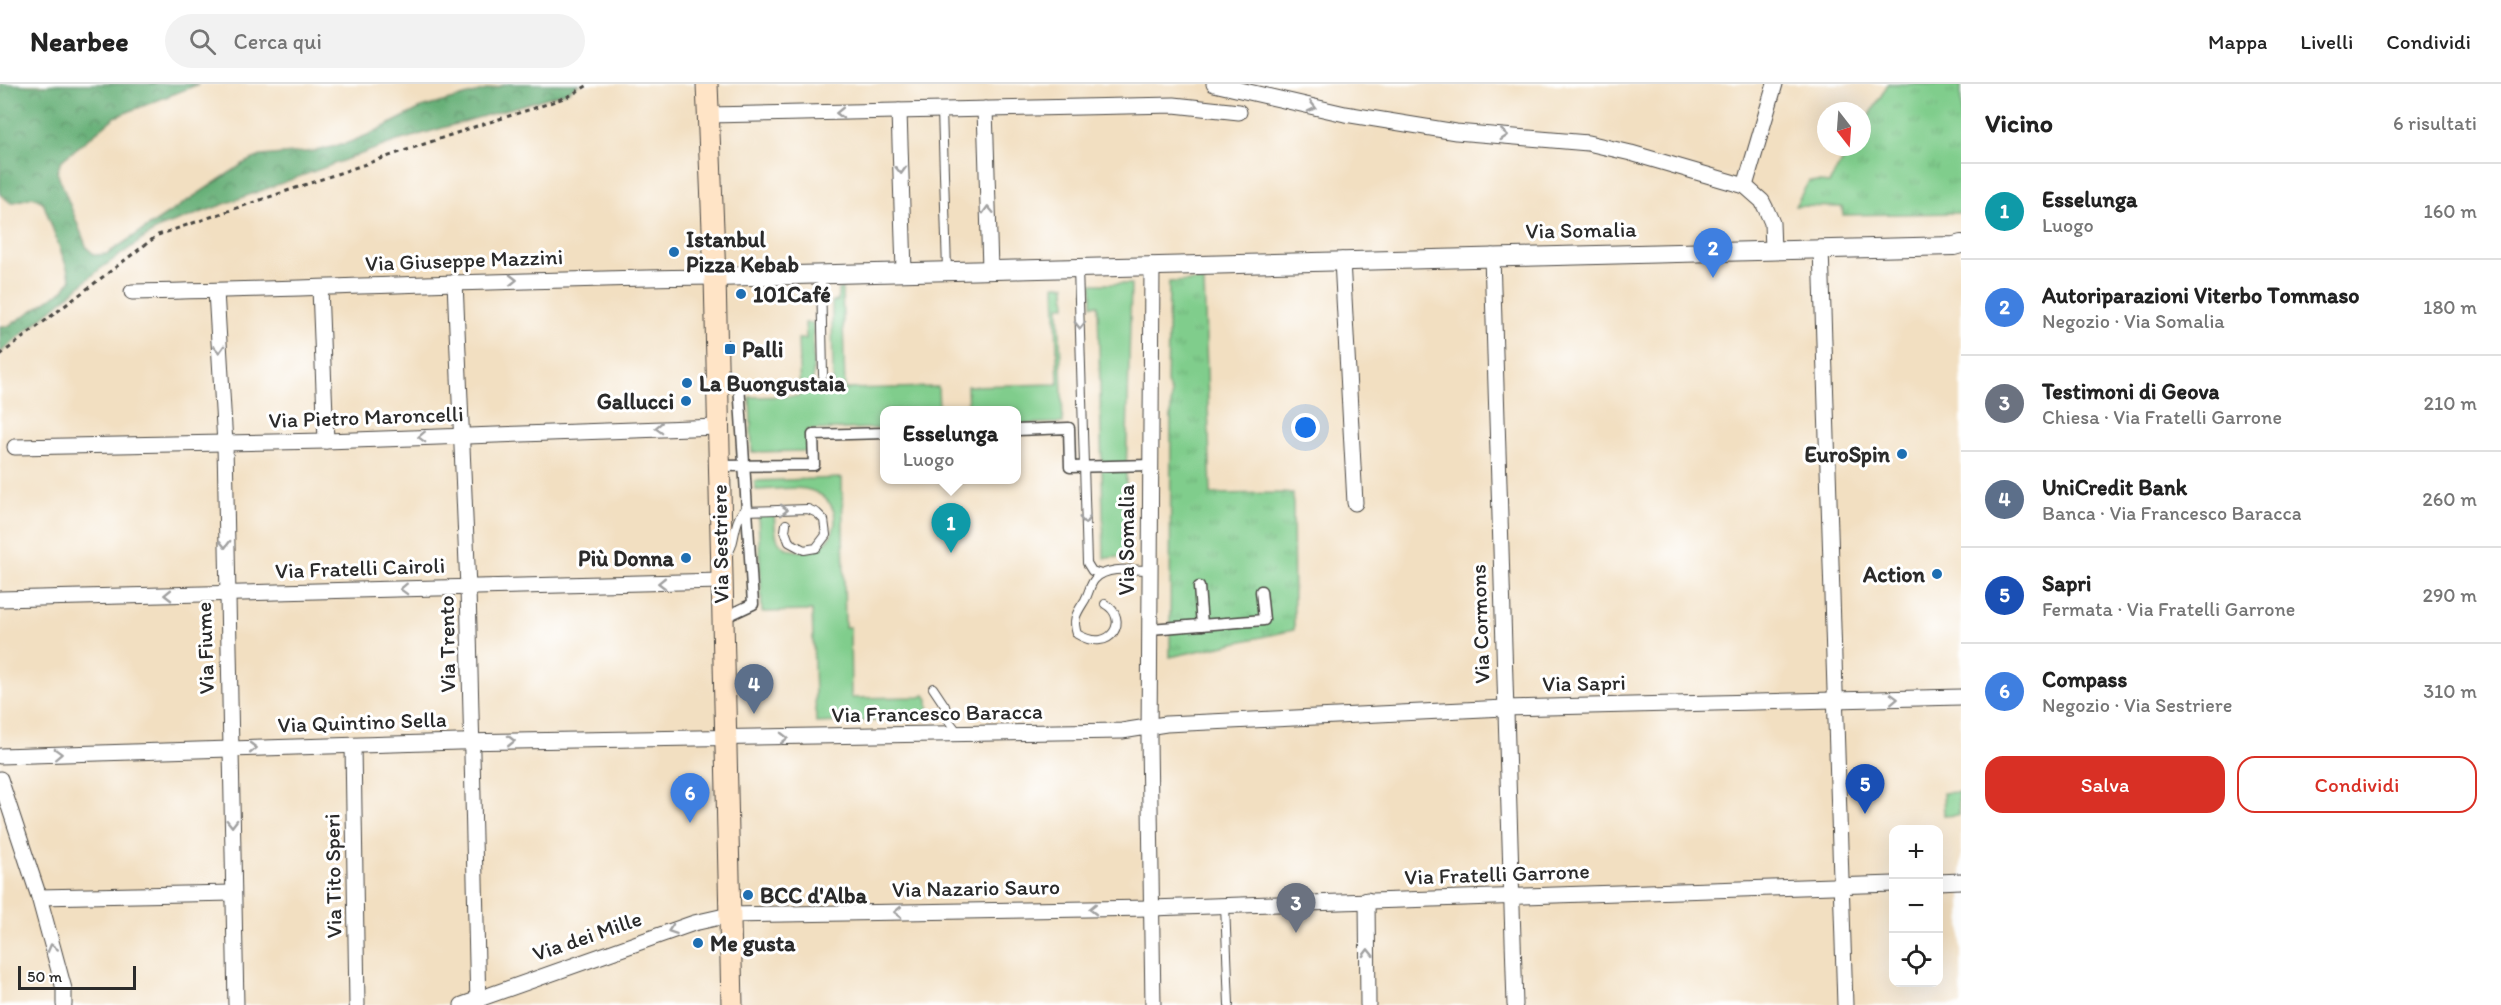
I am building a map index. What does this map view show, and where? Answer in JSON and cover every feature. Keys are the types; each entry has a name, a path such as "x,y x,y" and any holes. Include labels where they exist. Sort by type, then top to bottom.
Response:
{"main road":[{"name":"Via Sestriere","path":"707,84 715,276 732,1005"}],"street":[{"path":"1214,84 1345,114 1456,132 1588,143 1745,186 1762,201 1766,209 1772,224 1773,250"},
{"path":"1745,186 1775,84"},
{"path":"708,115 1174,105 1239,112"},
{"path":"985,109 990,269"},
{"path":"898,111 904,271"},
{"name":"Via Somalia","path":"1153,1005 1149,728 1152,265 1961,244"},
{"path":"1821,248 1845,1005"},
{"name":"Via Cormons","path":"1149,728 1166,724 1505,708 1492,256"},
{"path":"1342,260 1354,502"},
{"path":"715,276 1152,265"},
{"name":"Via Giuseppe Mazzini","path":"132,292 715,276"},
{"name":"Via Trento","path":"455,282 468,588 478,1002"},
{"path":"320,288 326,441"},
{"name":"Via Fiume","path":"216,291 225,444 226,594 236,1005"},
{"path":"716,367 739,384 753,603 722,618"},
{"name":"Via Pietro Maroncelli","path":"15,447 225,444 718,427"},
{"path":"1021,430 1069,428 1070,467 1150,465"},
{"path":"718,466 814,465 813,435 880,433"},
{"name":"Via Fratelli Cairoli","path":"0,599 468,588 721,573"},
{"path":"1199,587 1202,625"},
{"path":"1149,629 1264,620 1261,591"},
{"name":"Via Sapri","path":"1505,708 1961,697"},
{"path":"1505,708 1515,1005"},
{"name":"Via Francesco Baracca","path":"725,739 1122,731 1149,728"},
{"name":"Via Quintino Sella","path":"0,756 471,741 725,739"},
{"name":"Via Tito Speri","path":"353,746 357,1005"},
{"path":"0,779 39,897 64,989 64,1005"},
{"path":"1943,882 1961,881"},
{"name":"Via Fratelli Garrone","path":"1151,908 1889,884"},
{"path":"39,897 233,893"},
{"path":"1367,900 1368,1005"},
{"name":"Via Nazario Sauro","path":"729,915 1151,908"},
{"name":"Via dei Mille","path":"462,1005 478,1002 694,922 729,915"}],"lane":[{"path":"942,110 947,270"},
{"path":"1078,267 1087,563 1092,571 1101,574"},
{"path":"821,273 823,375"},
{"path":"721,573 732,549 738,518 743,511 813,510 824,520 826,534 816,548 804,550 789,542 786,525"},
{"path":"1105,604 1113,608 1116,615 1116,625 1110,636 1099,642 1088,640 1077,634 1073,622 1076,612 1089,593 1093,580 1101,574 1120,570 1150,570"},
{"path":"933,688 945,706 949,721 960,735"},
{"path":"1225,905 1229,1005"}],"path":[{"path":"0,355 158,235 541,106 569,96 590,84"}],"green space":[{"path":"0,84 199,84 115,117 61,161 57,172 87,248 95,255 107,254 246,162 261,156 315,151 345,144 421,108 508,84 579,84 567,92 394,142 159,228 100,269 0,353 0,326 9,326 64,290 71,279 43,202 33,197 11,203 0,194"},
{"path":"1888,84 1961,84 1961,213 1843,215 1842,207 1795,206 1809,181 1829,183 1846,156 1871,156 1871,113"},
{"path":"1204,281 1211,494 1293,493 1294,630 1170,657 1171,393 1167,383 1169,282"},
{"path":"1092,284 1131,284 1124,557 1104,558 1098,305 1092,305"},
{"path":"1055,285 1065,285 1066,306 1059,306 1063,423 1021,424 1021,406 968,406 967,386 1058,384"},
{"path":"842,288 845,389 938,387 939,406 880,406 880,428 807,430 807,451 752,452 750,397 800,396 798,339 806,339 805,323 813,323 813,388 833,388 832,302 838,301 838,290"},
{"path":"842,478 845,627 850,627 851,698 925,695 928,699 929,719 816,723 812,611 762,612 758,514 774,512 775,530 780,544 793,550 807,551 818,548 827,541 833,531 835,520 833,510 827,500 815,492 794,488 756,490 754,481"},
{"path":"1958,792 1959,815 1944,816 1943,793"}],"place":[{"name":"Istanbul Pizza Kebab","path":"674,252"},
{"name":"Autoriparazioni Viterbo Tommaso","path":"1713,278"},
{"name":"101Café","path":"741,294"},
{"name":"Palli","path":"730,349"},
{"name":"La Buongustaia","path":"687,383"},
{"name":"Gallucci","path":"686,401"},
{"name":"EuroSpin","path":"1902,454"},
{"name":"Esselunga","path":"951,553"},
{"name":"Più Donna","path":"686,558"},
{"name":"Action","path":"1937,574"},
{"name":"UniCredit Bank","path":"754,714"},
{"name":"Sapri","path":"1865,814"},
{"name":"Compass","path":"690,823"},
{"name":"BCC d'Alba","path":"748,895"},
{"name":"Testimoni di Geova","path":"1296,933"},
{"name":"Me gusta","path":"698,943"}]}
